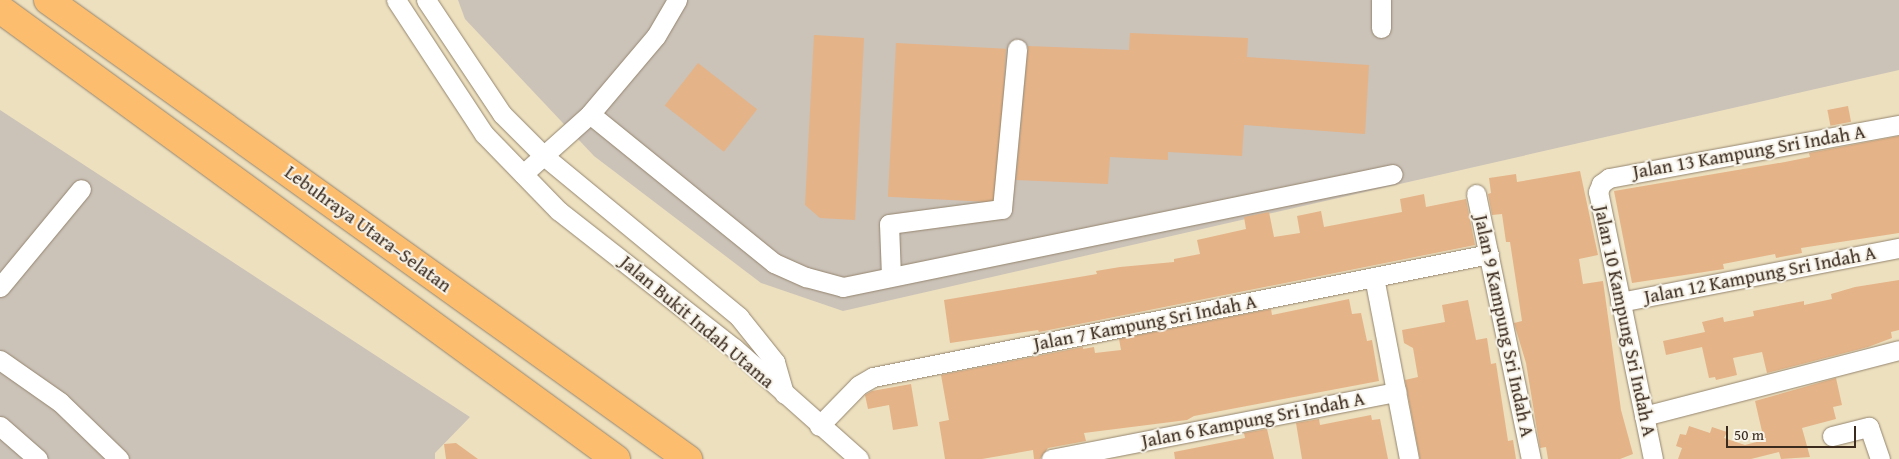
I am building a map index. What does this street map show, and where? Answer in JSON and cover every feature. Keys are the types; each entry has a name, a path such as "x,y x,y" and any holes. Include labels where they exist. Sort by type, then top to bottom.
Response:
{"highway":[{"name":"Lebuhraya Utara–Selatan","path":"48,0 688,459"},
{"path":"0,9 616,459"}],"street":[{"name":"Jalan Bukit Indah Utama","path":"396,0 484,134 559,211 734,348 784,395"},
{"name":"Jalan Bukit Indah Utama","path":"426,0 502,114 544,156 739,317 775,362 784,395"},
{"path":"523,174 590,114 656,36 677,0"},
{"path":"1381,0 1381,28"},
{"path":"891,276 889,224 1002,209 1017,49"},
{"path":"590,114 774,263 806,277 843,287 1393,174"},
{"name":"Jalan 13 Kampung Sri Indah A","path":"1601,184 1609,178 1899,125"},
{"name":"Jalan 10 Kampung Sri Indah A","path":"1601,184 1598,192 1653,459"},
{"path":"0,287 81,189"},
{"name":"Jalan 9 Kampung Sri Indah A","path":"1476,194 1531,459"},
{"name":"Jalan 12 Kampung Sri Indah A","path":"1620,302 1899,248"},
{"name":"Jalan 7 Kampung Sri Indah A","path":"819,426 859,385 873,377 1489,254"},
{"path":"1374,277 1409,459"},
{"path":"1644,416 1899,350"},
{"path":"0,360 60,402 119,459"},
{"name":"Jalan 6 Kampung Sri Indah A","path":"1051,459 1397,392"},
{"path":"784,395 859,459"},
{"path":"0,426 38,459"},
{"path":"1832,436 1869,427 1880,459"}],"shaded area":[{"path":"458,0 1899,0 1899,70 843,311 761,283 594,156 465,19"},
{"path":"0,110 470,417 435,453 435,459 0,459"}],"building":[{"path":"1130,33 1248,38 1247,57 1369,65 1365,134 1244,125 1242,156 1168,152 1168,160 1110,157 1108,184 1016,180 1028,46 1129,50"},
{"path":"814,35 864,38 855,220 820,218 805,205"},
{"path":"896,43 1006,49 998,203 888,197"},
{"path":"698,63 757,109 724,152 665,106"},
{"path":"1848,106 1851,122 1830,126 1827,110"},
{"path":"1899,136 1899,233 1801,248 1802,253 1776,258 1775,254 1723,264 1724,269 1632,283 1614,191 1785,162 1810,157 1809,153"},
{"path":"1580,171 1598,255 1579,259 1583,284 1603,281 1621,410 1633,454 1620,459 1548,459 1546,447 1540,448 1526,363 1514,323 1522,321 1510,242 1506,242 1502,214 1492,215 1488,194 1491,193 1489,178 1516,174 1517,182"},
{"path":"1424,194 1426,207 1466,199 1475,245 1039,332 1038,330 950,343 944,300 1097,274 1096,271 1120,267 1174,262 1174,259 1200,254 1197,240 1246,229 1244,217 1269,212 1274,237 1300,233 1297,216 1321,211 1324,227 1402,212 1400,199"},
{"path":"1899,280 1899,330 1891,332 1892,338 1868,347 1767,373 1762,352 1733,358 1737,375 1716,380 1715,377 1709,378 1702,347 1666,355 1663,341 1705,332 1702,322 1723,317 1724,322 1754,316 1753,311 1804,301 1804,305 1832,299 1831,294 1855,287"},
{"path":"1349,299 1352,314 1361,313 1367,341 1372,340 1379,381 1194,416 1187,420 1084,433 1086,441 1048,448 1040,459 1034,459 1033,450 982,459 945,459 939,422 949,420 941,375 1083,347 1083,349 1094,347 1095,353 1121,350 1119,339 1271,309 1272,315"},
{"path":"1468,300 1476,340 1487,338 1491,364 1496,363 1508,441 1513,440 1516,459 1420,459 1405,380 1418,377 1413,348 1404,343 1402,330 1445,322 1442,305"},
{"path":"1836,378 1842,405 1833,407 1836,419 1802,428 1810,457 1781,459 1779,452 1751,459 1678,459 1682,448 1676,446 1680,434 1686,435 1689,426 1710,433 1712,427 1727,432 1724,438 1745,445 1764,440 1755,401"},
{"path":"911,384 918,426 893,430 889,405 868,409 865,395 872,391"},
{"path":"1371,415 1372,420 1380,419 1388,459 1302,459 1296,423 1319,419 1320,425"},
{"path":"1267,429 1274,459 1175,459 1174,452 1245,438 1244,433"},
{"path":"456,443 478,459 446,459 444,444"}]}
